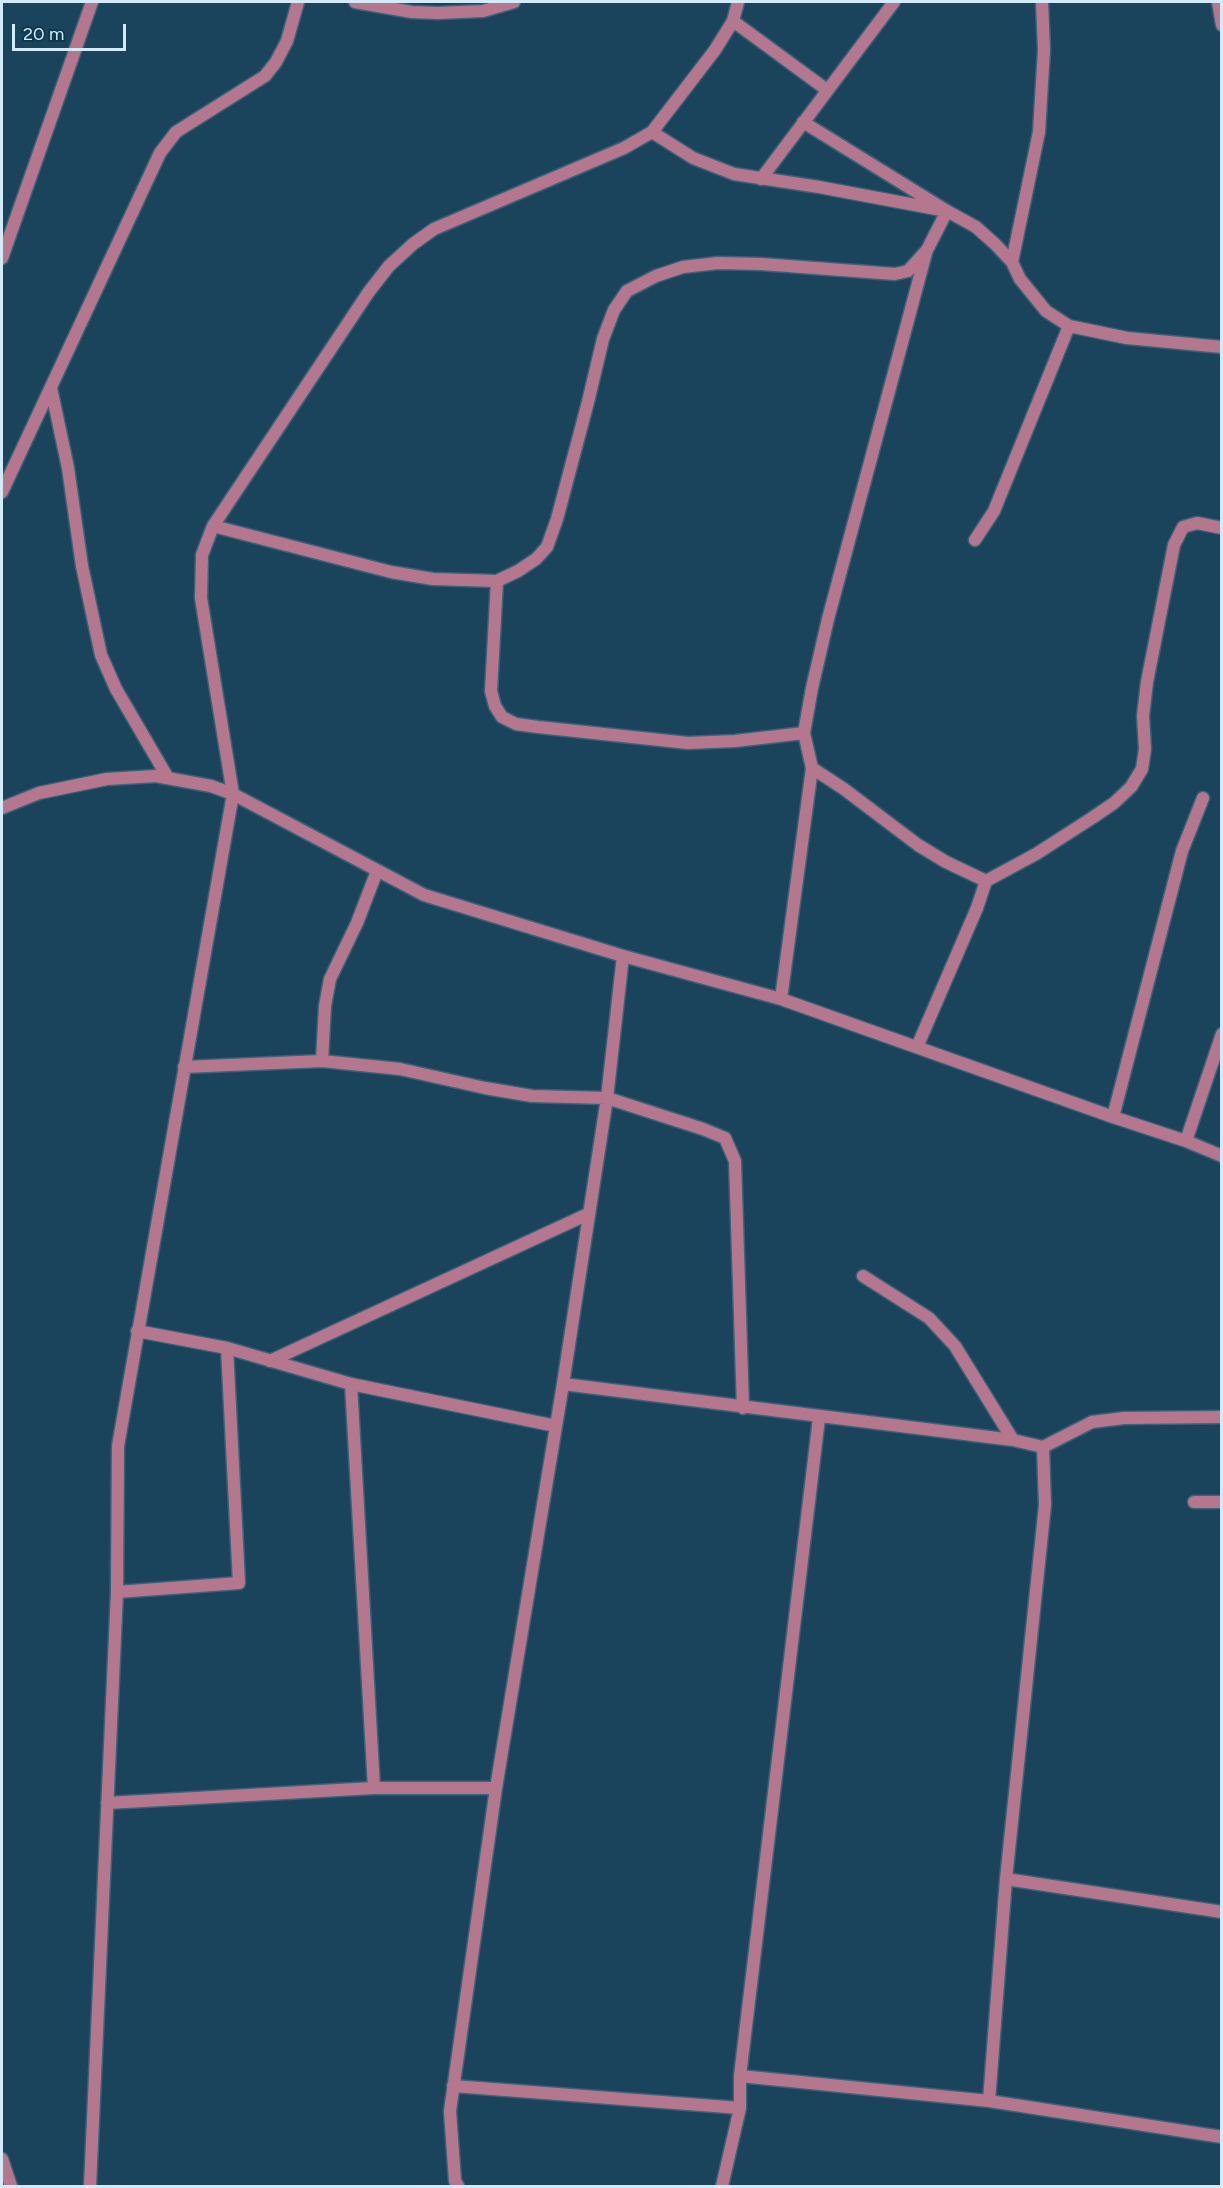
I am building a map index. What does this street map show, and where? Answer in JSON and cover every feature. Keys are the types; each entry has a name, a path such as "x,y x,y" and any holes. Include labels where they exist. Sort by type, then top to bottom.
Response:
{"street":[{"path":"2,258 92,2"},
{"path":"2,492 160,153 176,132 265,76 276,62 287,41 298,2"},
{"path":"355,2 412,12 438,13 483,11 514,2"},
{"path":"90,2187 117,1592 118,1446 233,794 201,598 202,555 213,526 368,292 389,266 434,229 624,148 652,132 715,50 733,21 738,2"},
{"path":"761,179 894,2"},
{"path":"1012,262 1039,132 1044,50 1042,2"},
{"path":"1218,2 1221,25"},
{"path":"733,21 827,90"},
{"path":"803,122 976,227 1012,262 1020,279 1046,310 1069,326 1127,338 1221,347"},
{"path":"652,132 677,149 734,174 947,211"},
{"path":"781,999 812,768 804,733 812,688 828,619 927,250 947,211"},
{"path":"213,526 391,572 433,579 497,581 536,559 547,547 571,469 603,339 614,310 627,291 656,276 674,270 718,263 895,274 908,271 927,250"},
{"path":"975,540 994,511 1069,326"},
{"path":"51,388 69,478 82,566 101,655 116,689 168,778"},
{"path":"916,1047 977,908 986,881 1036,854 1114,803 1131,787 1142,769 1145,749 1143,716 1147,682 1174,545 1183,527 1197,524 1221,528"},
{"path":"497,581 491,691 495,706 502,717 516,724 688,743 735,741 804,733"},
{"path":"812,768 844,789 918,845 946,862 986,881"},
{"path":"2,808 39,793 107,778 156,776 211,786 233,794 424,895 623,956 781,999 1185,1141 1221,1156"},
{"path":"1113,1117 1182,851 1203,798"},
{"path":"322,1061 325,1006 330,979 357,923 376,871"},
{"path":"458,2187 455,2181 450,2111 453,2086 496,1788 563,1384 607,1098 623,956"},
{"path":"1185,1141 1221,1034"},
{"path":"184,1067 322,1061 400,1069 532,1096 607,1098 725,1138 735,1161 743,1408"},
{"path":"270,1361 588,1214"},
{"path":"862,1276 928,1318 955,1346 1012,1440"},
{"path":"137,1331 227,1348 351,1384 556,1426"},
{"path":"117,1592 239,1583 227,1348"},
{"path":"351,1384 374,1788"},
{"path":"563,1384 819,1418 1012,1440 1043,1447 1092,1422 1124,1418 1221,1417"},
{"path":"722,2187 740,2108 740,2076 819,1418"},
{"path":"989,2101 1006,1879 1044,1505 1043,1447"},
{"path":"1194,1502 1221,1502"},
{"path":"107,1803 374,1788 496,1788"},
{"path":"1006,1879 1221,1912"},
{"path":"740,2076 989,2101 1221,2137"},
{"path":"453,2086 740,2108"},
{"path":"2,2158 11,2187"}]}
